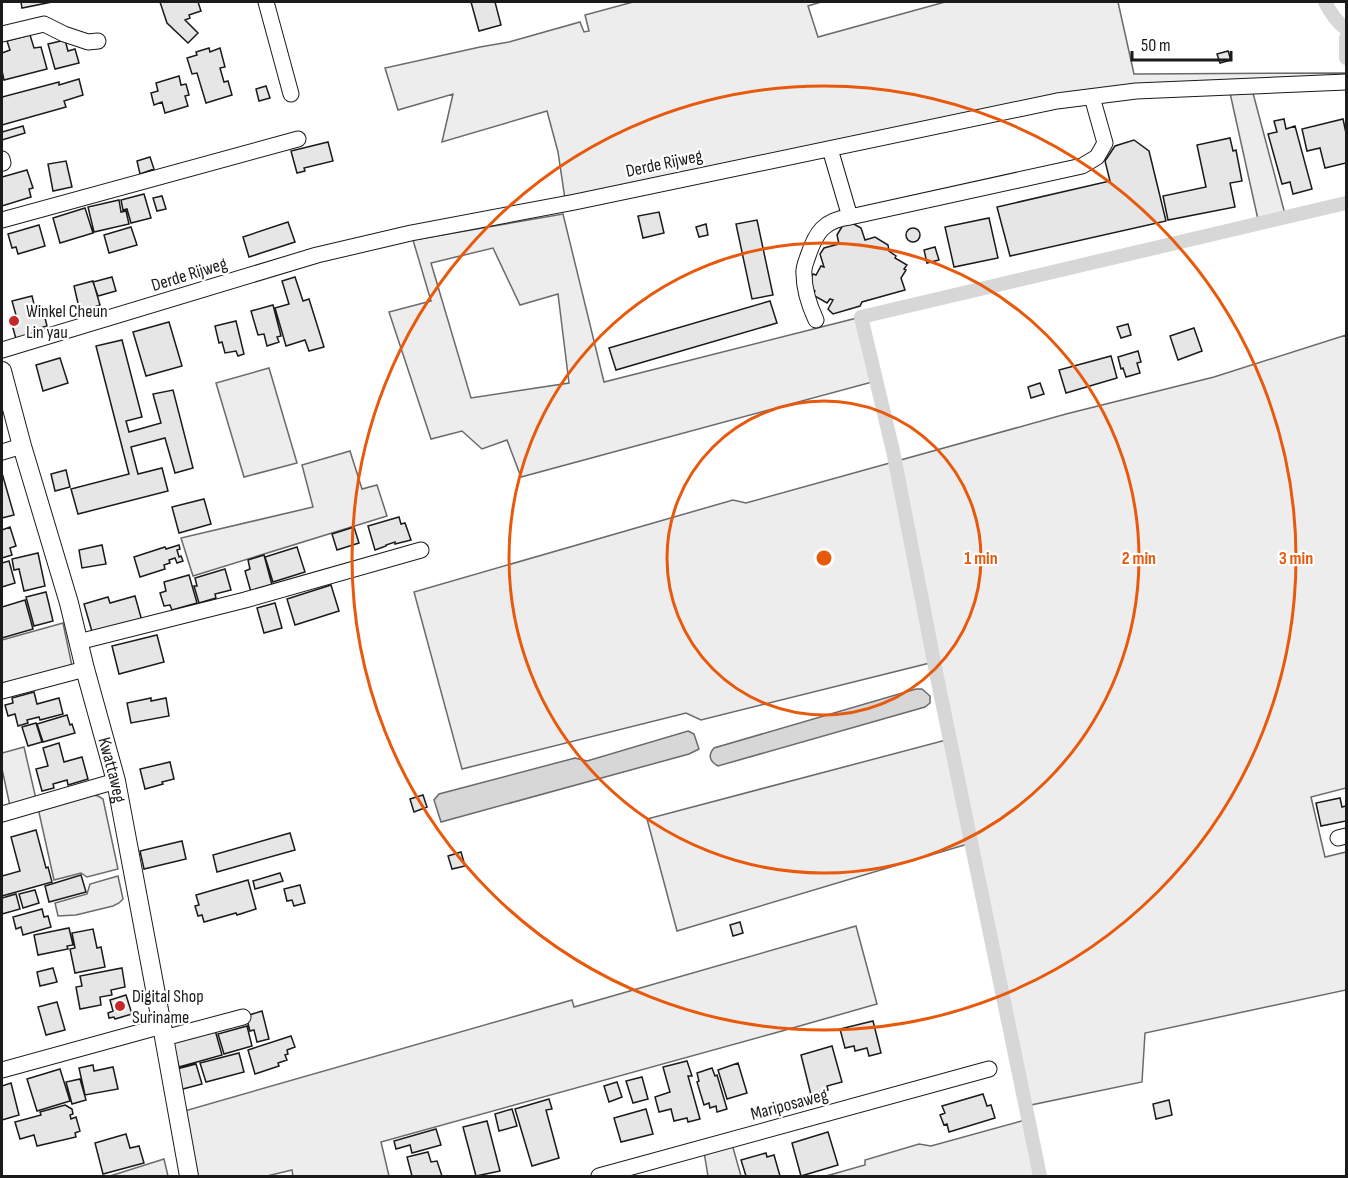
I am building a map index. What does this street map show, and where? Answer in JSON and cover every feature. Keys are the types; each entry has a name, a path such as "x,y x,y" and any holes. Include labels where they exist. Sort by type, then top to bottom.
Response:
{"main road":[{"name":"Kwattaweg","path":"2,371 59,567 116,781 189,1176"}],"street":[{"path":"271,3 291,94"},
{"path":"2,34 44,24 87,42 98,41"},
{"name":"Derde Rijweg","path":"2,350 317,255 411,233 575,202 1057,101 1136,91 1347,82"},
{"path":"816,320 806,294 803,271 819,232 829,222 838,218 1082,166 1097,157 1105,143 1092,97"},
{"path":"2,220 298,139"},
{"path":"830,149 850,217"},
{"path":"2,452 22,446"},
{"path":"78,642 245,600 421,550"},
{"path":"2,691 85,669"},
{"path":"2,814 116,781"},
{"path":"2,1070 163,1032 243,1017"},
{"name":"Mariposaweg","path":"599,1176 989,1069"}],"shaded area":[{"path":"633,2 821,2 808,6 818,37 945,2 1118,2 1134,74 1346,73 1335,77 1135,87 565,199 558,152 547,111 442,142 453,94 398,110 385,68 509,42 580,22 584,32 589,31 585,15"},
{"path":"1230,93 1253,93 1286,218 1259,224"},
{"path":"563,214 604,382 861,317 876,381 521,477 507,440 482,449 462,431 431,439 389,312 431,301 413,240","holes":["493,248 520,305 558,294 569,383 471,398 431,263"]},
{"path":"1346,335 1346,788 1311,797 1325,857 1346,852 1346,990 1145,1033 1142,1082 1026,1106 971,843 677,931 647,819 950,739 934,662 701,720 686,713 462,769 414,592 733,500 746,503 1066,414 1214,377"},
{"path":"269,368 297,463 244,477 216,383"},
{"path":"350,451 362,489 377,485 387,516 193,576 181,538 313,507 302,465"},
{"path":"63,623 72,666 2,686 2,640"},
{"path":"922,689 930,696 930,703 925,707 718,766 710,758 714,748"},
{"path":"688,731 694,734 699,749 689,754 441,822 434,800 439,794 575,758 587,761"},
{"path":"24,747 36,799 10,806 2,769 2,753"},
{"path":"88,794 103,799 118,869 87,877 81,873 54,880 38,808"},
{"path":"118,876 123,899 119,903 76,915 58,916 55,903 87,894 90,884"},
{"path":"856,926 877,1004 381,1142 389,1176 293,1176 292,1170 267,1176 192,1176 181,1112 572,1000 574,1007"},
{"path":"1029,1119 1040,1176 826,1176 865,1165 865,1160 919,1144 931,1146"},
{"path":"732,1144 741,1176 708,1176 704,1152"},
{"path":"164,1159 168,1176 110,1176"}],"building":[{"path":"21,2 52,2 22,8"},
{"path":"160,2 198,2 201,11 189,15 190,18 185,20 198,33 188,43 167,23"},
{"path":"471,2 495,2 501,25 479,31"},
{"path":"30,35 34,48 41,47 47,69 4,80 2,53 10,50 7,41"},
{"path":"65,40 68,51 75,49 79,63 55,69 48,44"},
{"path":"209,48 210,52 220,48 225,67 220,68 224,82 228,81 232,95 206,103 197,73 192,74 187,58"},
{"path":"1228,51 1231,60 1220,63 1217,54"},
{"path":"179,76 181,85 186,84 189,95 185,96 188,106 165,113 162,102 154,105 151,93 158,91 156,83"},
{"path":"79,79 83,95 64,101 66,107 2,125 2,97"},
{"path":"266,86 270,98 259,101 256,89"},
{"path":"1284,119 1286,129 1295,126 1312,189 1293,194 1290,182 1282,184 1268,134 1277,132 1274,121"},
{"path":"1343,119 1346,133 1346,163 1325,168 1320,148 1307,151 1302,129"},
{"path":"23,126 25,133 2,140 2,132"},
{"path":"1230,138 1233,151 1236,150 1242,181 1230,183 1235,207 1168,220 1163,196 1206,187 1197,145"},
{"path":"1134,140 1149,151 1166,221 1010,256 997,207 1110,181 1105,161 1115,146"},
{"path":"328,142 333,161 304,168 305,171 297,173 291,151"},
{"path":"150,157 154,169 140,174 137,161"},
{"path":"66,161 72,187 53,191 48,164"},
{"path":"27,170 33,188 29,189 31,197 2,206 2,177"},
{"path":"144,194 151,218 131,223 127,209 123,210 121,200"},
{"path":"162,196 166,209 157,211 153,198"},
{"path":"119,200 121,212 126,211 129,224 94,232 88,207"},
{"path":"85,208 93,233 60,243 53,218"},
{"path":"659,212 664,233 643,238 638,216"},
{"path":"989,218 998,258 954,267 945,227"},
{"path":"757,220 773,295 752,299 736,224"},
{"path":"288,222 295,242 249,257 243,237"},
{"path":"852,223 861,228 865,240 875,237 888,245 889,251 896,256 895,258 907,265 901,278 905,290 862,302 860,306 833,314 828,309 833,300 830,299 827,303 813,295 815,291 807,285 813,274 816,275 821,266 824,267 820,254 824,248 839,244 837,235 843,225"},
{"path":"706,224 708,235 699,237 696,227"},
{"path":"39,225 45,246 18,254 16,247 12,248 8,234"},
{"path":"131,227 137,245 109,253 104,235"},
{"path":"910,228 916,228 920,235 916,242 910,242 906,238 906,232"},
{"path":"935,247 939,260 927,263 924,250"},
{"path":"112,277 116,291 98,296 93,282"},
{"path":"295,277 303,301 309,299 324,347 309,351 305,340 286,346 275,308 289,304 282,281"},
{"path":"93,281 100,305 80,312 74,286"},
{"path":"32,296 35,308 42,306 47,326 36,329 37,334 16,339 10,317 16,315 12,301"},
{"path":"770,301 777,323 616,370 609,348"},
{"path":"273,305 281,336 277,337 279,342 267,346 264,334 258,335 251,311"},
{"path":"236,321 244,354 238,356 236,351 225,353 222,342 219,343 215,326"},
{"path":"169,322 182,366 146,376 133,332"},
{"path":"1128,324 1131,335 1121,338 1117,327"},
{"path":"1194,328 1202,351 1178,360 1170,336"},
{"path":"122,340 142,417 126,421 129,432 161,423 153,394 173,390 193,468 175,473 165,438 131,447 138,474 162,468 168,491 78,514 71,489 129,474 96,346"},
{"path":"1138,351 1141,362 1137,363 1140,373 1126,377 1118,357"},
{"path":"1111,356 1117,378 1066,393 1059,370"},
{"path":"60,358 68,383 43,391 36,365"},
{"path":"1040,383 1044,394 1031,398 1028,387"},
{"path":"66,470 70,487 55,491 51,474"},
{"path":"2,473 14,515 2,518"},
{"path":"204,499 211,524 179,533 172,507"},
{"path":"399,517 401,524 405,523 411,540 395,544 395,542 375,550 368,526"},
{"path":"10,527 16,546 10,548 12,555 2,558 2,530"},
{"path":"354,527 359,543 337,550 332,534"},
{"path":"102,545 106,564 82,568 79,550"},
{"path":"179,545 180,549 177,550 183,561 177,563 175,558 169,560 170,563 164,565 165,569 140,577 134,557"},
{"path":"297,547 305,572 273,582 265,557"},
{"path":"38,553 45,586 24,591 19,569 14,570 12,559"},
{"path":"264,555 272,585 251,592 245,571 250,569 248,560"},
{"path":"9,561 15,583 2,587 2,563"},
{"path":"225,569 231,590 215,594 216,598 199,603 194,586 197,586 195,578"},
{"path":"189,575 197,603 172,610 170,605 164,606 160,593 166,591 164,582"},
{"path":"331,585 339,611 295,625 287,599"},
{"path":"46,592 53,621 34,626 26,597"},
{"path":"135,596 142,621 93,635 84,604 108,597 110,603"},
{"path":"25,600 33,629 2,638 2,607"},
{"path":"275,603 282,628 264,633 257,608"},
{"path":"157,635 164,662 119,674 112,646"},
{"path":"34,692 37,704 59,698 63,714 40,720 39,717 27,720 28,723 18,726 15,714 8,716 5,705 13,703 12,698"},
{"path":"151,698 151,701 166,698 169,716 131,723 127,703"},
{"path":"67,715 75,733 43,742 37,724"},
{"path":"36,723 42,742 28,746 22,727"},
{"path":"59,743 64,762 82,757 88,779 68,785 67,780 53,784 54,788 42,791 36,769 48,766 43,748"},
{"path":"170,762 174,779 145,789 140,769"},
{"path":"423,795 427,807 414,812 410,799"},
{"path":"1340,798 1342,807 1346,806 1346,821 1321,826 1316,803"},
{"path":"36,830 52,882 2,896 2,876 20,871 11,837"},
{"path":"290,833 295,850 217,872 213,855"},
{"path":"182,841 186,859 144,869 140,851"},
{"path":"461,852 465,866 452,869 448,856"},
{"path":"280,873 283,881 255,889 253,881"},
{"path":"81,875 86,892 49,902 45,886"},
{"path":"248,880 256,909 204,922 202,915 198,916 195,906 199,905 196,895"},
{"path":"300,885 305,903 294,906 292,900 287,901 284,889"},
{"path":"35,890 39,903 23,908 19,894"},
{"path":"16,894 20,909 2,914 2,898"},
{"path":"42,909 44,917 48,916 51,927 23,935 21,927 16,929 13,917"},
{"path":"740,922 743,933 733,936 730,925"},
{"path":"69,928 73,945 67,946 68,949 38,955 34,935"},
{"path":"93,929 97,948 101,947 105,967 75,973 70,949 75,948 72,933"},
{"path":"53,968 57,982 40,986 37,972"},
{"path":"122,968 125,987 111,990 112,995 100,997 101,1005 80,1009 76,987 82,986 80,976"},
{"name":"Digital Shop Suriname","path":"126,995 132,1014 115,1019 114,1017 109,1018 108,1013 113,1011 110,1000"},
{"path":"57,1002 65,1030 46,1035 38,1007"},
{"path":"262,1011 269,1039 257,1042 254,1030 250,1031 246,1016"},
{"path":"873,1021 881,1053 869,1056 867,1048 855,1051 854,1046 845,1048 840,1029"},
{"path":"247,1026 252,1046 224,1054 218,1034"},
{"path":"215,1030 222,1055 179,1067 172,1041"},
{"path":"291,1036 295,1047 287,1050 288,1054 285,1055 287,1060 278,1063 279,1066 255,1074 248,1050"},
{"path":"832,1046 842,1082 827,1086 828,1090 811,1095 801,1055"},
{"path":"239,1053 244,1072 206,1082 200,1063"},
{"path":"687,1061 692,1076 688,1076 700,1119 688,1122 687,1118 674,1121 671,1109 659,1112 655,1097 670,1092 663,1067"},
{"path":"738,1063 747,1093 727,1099 718,1070"},
{"path":"196,1064 202,1084 179,1090 173,1070"},
{"path":"93,1065 94,1071 113,1067 118,1089 85,1095 79,1068"},
{"path":"712,1068 715,1076 717,1075 727,1109 717,1112 716,1106 710,1108 709,1103 704,1105 697,1082 699,1081 697,1073"},
{"path":"60,1069 70,1101 37,1111 27,1079"},
{"path":"642,1077 648,1099 633,1103 626,1081"},
{"path":"80,1079 86,1100 72,1104 66,1082"},
{"path":"617,1082 622,1097 609,1102 604,1086"},
{"path":"11,1083 19,1115 2,1120 2,1086"},
{"path":"983,1094 987,1106 991,1105 995,1118 949,1132 947,1124 944,1125 940,1115 945,1113 942,1106"},
{"path":"549,1099 552,1109 546,1110 559,1158 532,1166 515,1109"},
{"path":"1169,1100 1172,1115 1156,1119 1153,1104"},
{"path":"65,1105 72,1109 71,1119 76,1117 80,1131 75,1133 76,1137 37,1146 34,1135 20,1139 15,1122"},
{"path":"512,1109 517,1126 499,1131 495,1114"},
{"path":"646,1109 653,1134 621,1142 614,1118"},
{"path":"487,1121 500,1171 476,1176 463,1127"},
{"path":"436,1129 441,1145 412,1153 410,1145 396,1149 394,1141"},
{"path":"828,1132 838,1165 801,1176 792,1143"},
{"path":"126,1134 130,1148 139,1146 144,1163 103,1174 95,1143"},
{"path":"428,1152 431,1162 437,1161 442,1176 412,1176 407,1157"},
{"path":"766,1153 767,1157 774,1155 780,1176 746,1176 741,1160"}],"waterway":[{"path":"1325,2 1334,17 1346,29"},
{"path":"1346,38 1346,58"},
{"path":"1040,1176 893,451 861,317 1346,203"}],"place":[{"name":"Winkel Cheun Lin yau","path":"14,321"},
{"name":"Digital Shop Suriname","path":"120,1006"}]}
